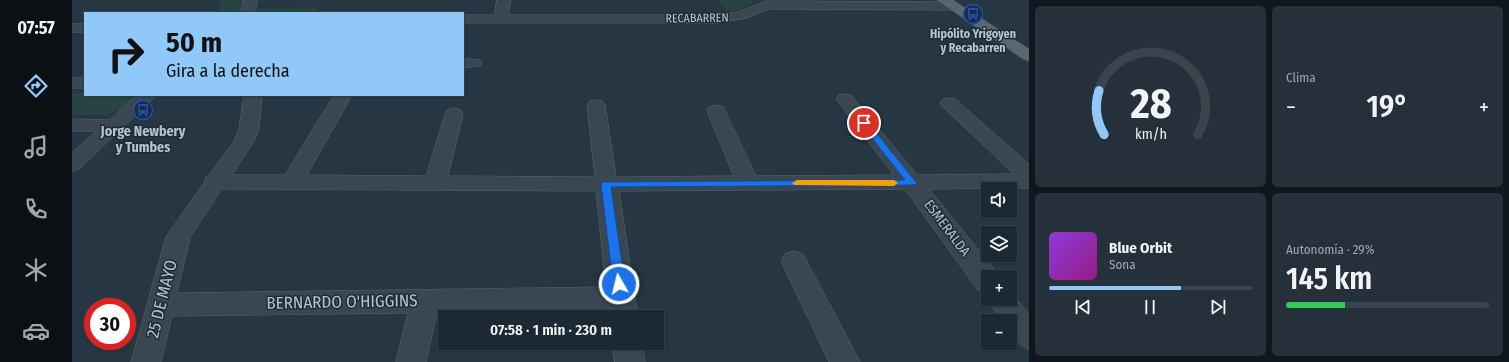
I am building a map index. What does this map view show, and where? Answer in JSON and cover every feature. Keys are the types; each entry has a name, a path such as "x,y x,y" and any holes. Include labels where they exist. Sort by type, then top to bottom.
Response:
{"main road":[{"path":"948,3 1029,56"}],"street":[{"path":"245,12 249,8 251,0"},
{"path":"500,20 504,0"},
{"name":"RECABARREN","path":"464,20 718,19 732,18 746,14 764,3 948,3"},
{"path":"72,28 84,28"},
{"path":"72,83 84,83"},
{"path":"72,164 147,96"},
{"name":"25 DE MAYO","path":"146,362 178,237 214,182 244,141 249,129 253,96"},
{"path":"292,182 342,96"},
{"name":"ESMERALDA","path":"845,99 981,273"},
{"path":"949,103 1029,176"},
{"path":"596,105 622,308"},
{"path":"716,111 748,183"},
{"path":"435,183 454,114"},
{"path":"72,125 113,126"},
{"path":"214,182 606,184 1029,181"},
{"path":"794,261 845,362"},
{"path":"411,362 425,301"},
{"name":"BERNARDO O'HIGGINS","path":"160,305 425,301 622,308"},
{"path":"1006,306 1029,336"},
{"path":"628,350 630,362"}],"green space":[{"path":"221,0 247,0 243,10 240,12 217,12"},
{"path":"718,0 752,0 752,3 733,12 726,11"},
{"path":"319,7 317,11 313,12 253,12 258,8"},
{"path":"72,93 84,93 84,96 137,96 121,110 107,115 72,115"}],"slow traffic":[{"path":"797,183 894,183"}],"place":[{"name":"Hipólito Yrigoyen y Recabarren","path":"973,14"},
{"name":"Jorge Newbery y Tumbes","path":"143,110"}],"route":[{"path":"619,284 606,184 912,183 864,123"}]}
